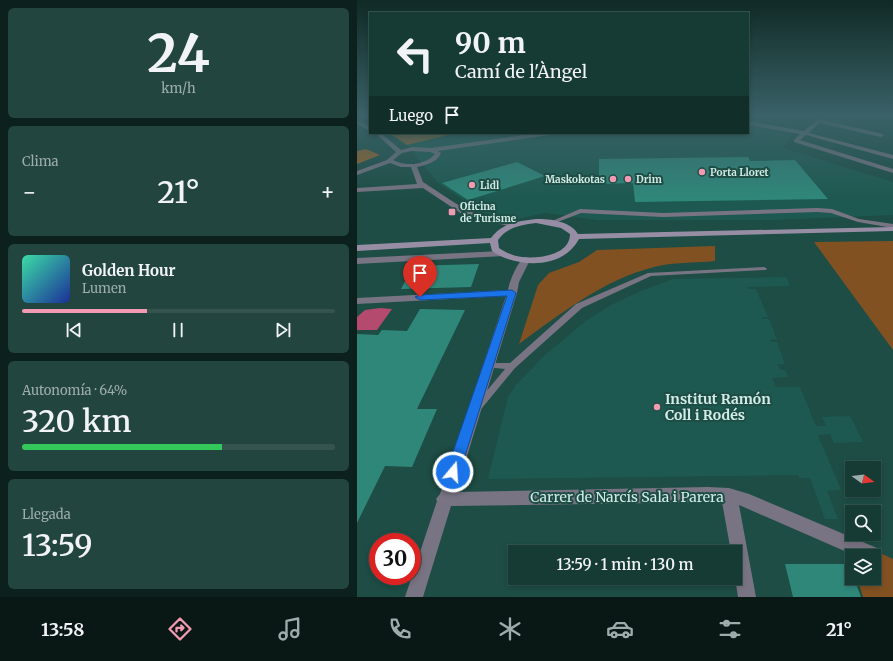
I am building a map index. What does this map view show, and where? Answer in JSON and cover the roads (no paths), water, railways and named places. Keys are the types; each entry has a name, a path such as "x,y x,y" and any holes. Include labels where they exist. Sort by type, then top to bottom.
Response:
{"main road":[{"path":"536,221 553,222 567,227 575,237 571,246 560,254 544,259 526,260 515,259 501,254 495,249 494,240 503,229 513,225 536,221"},
{"path":"575,237 893,229"},
{"path":"357,248 494,240"}],"street":[{"path":"389,143 400,152"},
{"path":"390,161 391,156 413,149 431,150 481,143"},
{"path":"802,143 893,171"},
{"path":"841,143 893,157"},
{"path":"357,173 390,161 401,165 413,165 434,159 437,153 431,150"},
{"path":"885,168 893,163"},
{"path":"413,165 420,183 468,214 513,225"},
{"path":"357,190 424,186"},
{"path":"357,261 501,254"},
{"path":"413,597 512,293 514,282 526,260"},
{"path":"357,301 512,293"},
{"name":"Carrer de Narcís Sala i Parera","path":"444,499 708,494 729,496 749,501 859,549"},
{"path":"729,496 747,597"}],"lane":[{"path":"553,222 580,211 587,210 663,215 817,210 832,211 858,220 893,226"},
{"path":"470,419 512,366 579,306 650,274 764,269"},
{"path":"488,365 512,366"}],"place":[{"name":"Porta Lloret","path":"702,172"},
{"name":"Maskokotas","path":"613,179"},
{"name":"Drim","path":"628,179"},
{"name":"Lidl","path":"472,185"},
{"name":"Oficina de Turisme","path":"452,212"},
{"name":"Institut Ramón Coll i Rodés","path":"657,407"}]}
